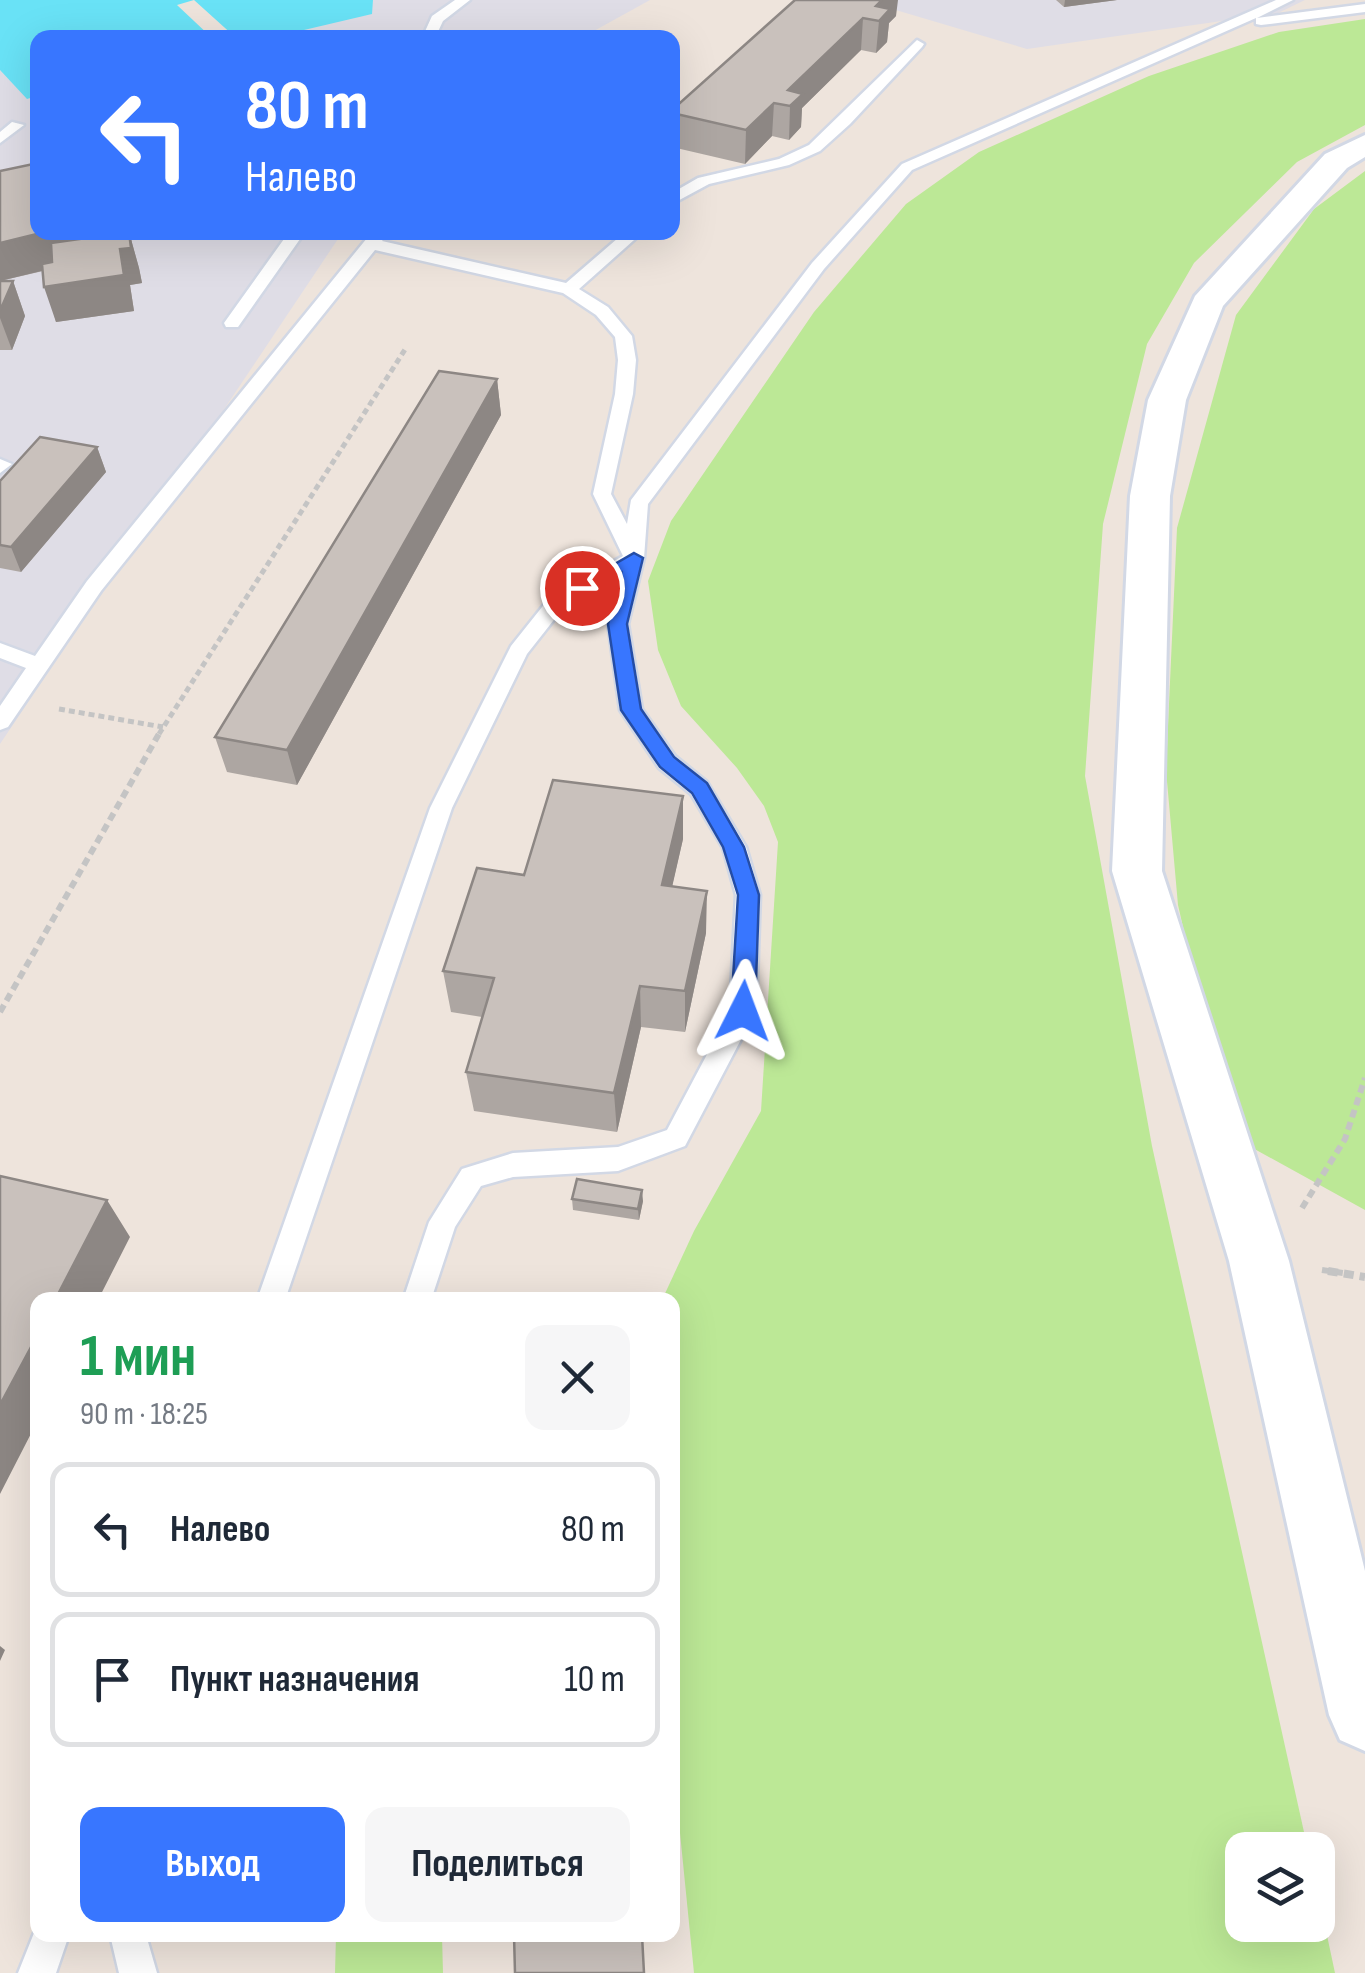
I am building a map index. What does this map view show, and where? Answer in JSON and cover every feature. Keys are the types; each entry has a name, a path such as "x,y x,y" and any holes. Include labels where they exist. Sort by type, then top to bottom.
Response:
{"street":[{"path":"1365,144 1336,161 1207,304 1166,400 1150,496 1137,870 1259,1261 1365,1715"}],"lane":[{"path":"432,30 437,19 464,0"},
{"path":"420,1292 443,1222 472,1178 512,1164 618,1159 676,1138 743,1011 748,895 734,847 699,788 667,762 631,710 618,624 634,558 638,504 818,266 907,166 1287,0"},
{"path":"1229,25 1365,8"},
{"path":"680,195 711,175 804,155 824,140 918,44"},
{"path":"0,139 17,126"},
{"path":"232,323 291,240"},
{"path":"0,722 94,586 375,240"},
{"path":"384,240 569,290 602,310 623,336 624,394 602,494 634,558"},
{"path":"569,290 626,240"},
{"path":"274,1292 440,808 518,651 557,602 634,558"},
{"path":"0,650 40,666"},
{"path":"38,1973 49,1942"},
{"path":"130,1942 138,1973"}],"path":[{"path":"0,1012 162,727 406,348"},
{"path":"13,702 162,727"},
{"path":"1259,1261 1290,1227 1345,1139 1365,1078"},
{"path":"1259,1261 1365,1277"}],"shaded area":[{"path":"373,0 650,0 596,30 292,30 371,14"},
{"path":"862,0 1305,0 1278,13 1027,49"},
{"path":"0,70 30,97 30,240 337,240 0,744"}],"green space":[{"path":"1365,19 1365,125 1297,162 1194,263 1147,344 1103,524 1085,776 1152,1146 1304,1832 1225,1832 1225,1942 1328,1942 1335,1973 694,1973 680,1833 680,1292 666,1292 694,1231 761,1111 778,842 764,806 737,768 681,706 658,650 648,581 671,521 814,312 906,204 979,152 1149,76 1279,32"},
{"path":"1365,171 1365,1210 1240,1141 1220,1090 1178,905 1166,770 1177,528 1236,315 1314,209"},
{"path":"336,1942 442,1942 443,1973 335,1973"}],"water":[{"path":"0,0 194,0 177,5 204,30 30,30 27,99 0,70"},
{"path":"194,0 373,0 372,14 304,30 227,30"}],"building":[{"path":"795,0 882,0 876,6 890,9 879,21 863,18 788,90 803,94 790,106 774,103 746,130 680,115 680,103"},
{"path":"30,165 30,236 0,243 0,171"},
{"path":"130,240 131,248 120,249 124,275 44,287 42,264 52,262 51,243"},
{"path":"0,281 13,281 0,311"},
{"path":"439,371 497,379 287,750 215,737"},
{"path":"40,437 97,447 11,547 0,545 0,481"},
{"path":"553,780 683,796 662,885 707,891 685,991 640,986 614,1093 466,1072 494,978 443,971 477,868 524,875"},
{"path":"0,1176 107,1200 59,1292 30,1292 30,1349 0,1405"},
{"path":"577,1179 642,1190 638,1209 572,1199"},
{"path":"514,1942 642,1942 644,1973 515,1973"}],"route":[{"path":"582,588 634,558 618,624 631,710 667,762 699,788 734,847 748,895 743,1011"}]}
